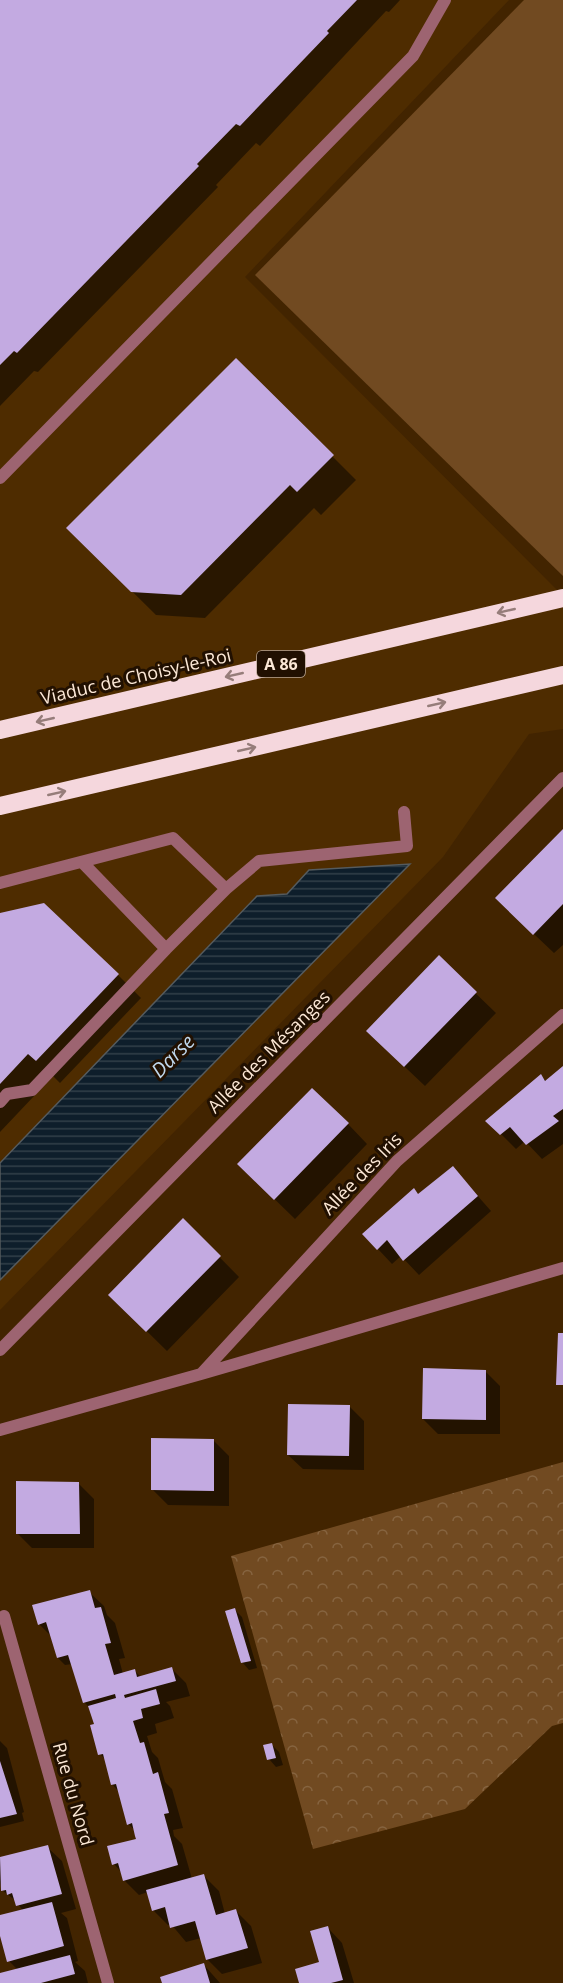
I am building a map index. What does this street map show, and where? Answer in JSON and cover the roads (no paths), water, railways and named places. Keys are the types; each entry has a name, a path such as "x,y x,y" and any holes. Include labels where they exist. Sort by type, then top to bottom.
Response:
{"highway":[{"name":"Viaduc de Choisy-le-Roi","path":"0,730 563,598"},
{"path":"0,806 563,675"}],"street":[{"path":"0,478 413,56 445,0"},
{"name":"Allée des Mésanges","path":"0,1350 563,778"},
{"path":"0,1101 7,1094 32,1090 166,949 226,889 259,861 407,846 404,812"},
{"path":"0,883 173,838 226,889"},
{"path":"82,862 166,949"},
{"name":"Allée des Iris","path":"201,1374 397,1161 563,1015"},
{"path":"0,1430 563,1268"},
{"name":"Rue du Nord","path":"4,1616 108,1983"}],"water":[{"name":"Darse","path":"410,864 0,1280 0,1163 257,896 287,894 309,870"}]}
